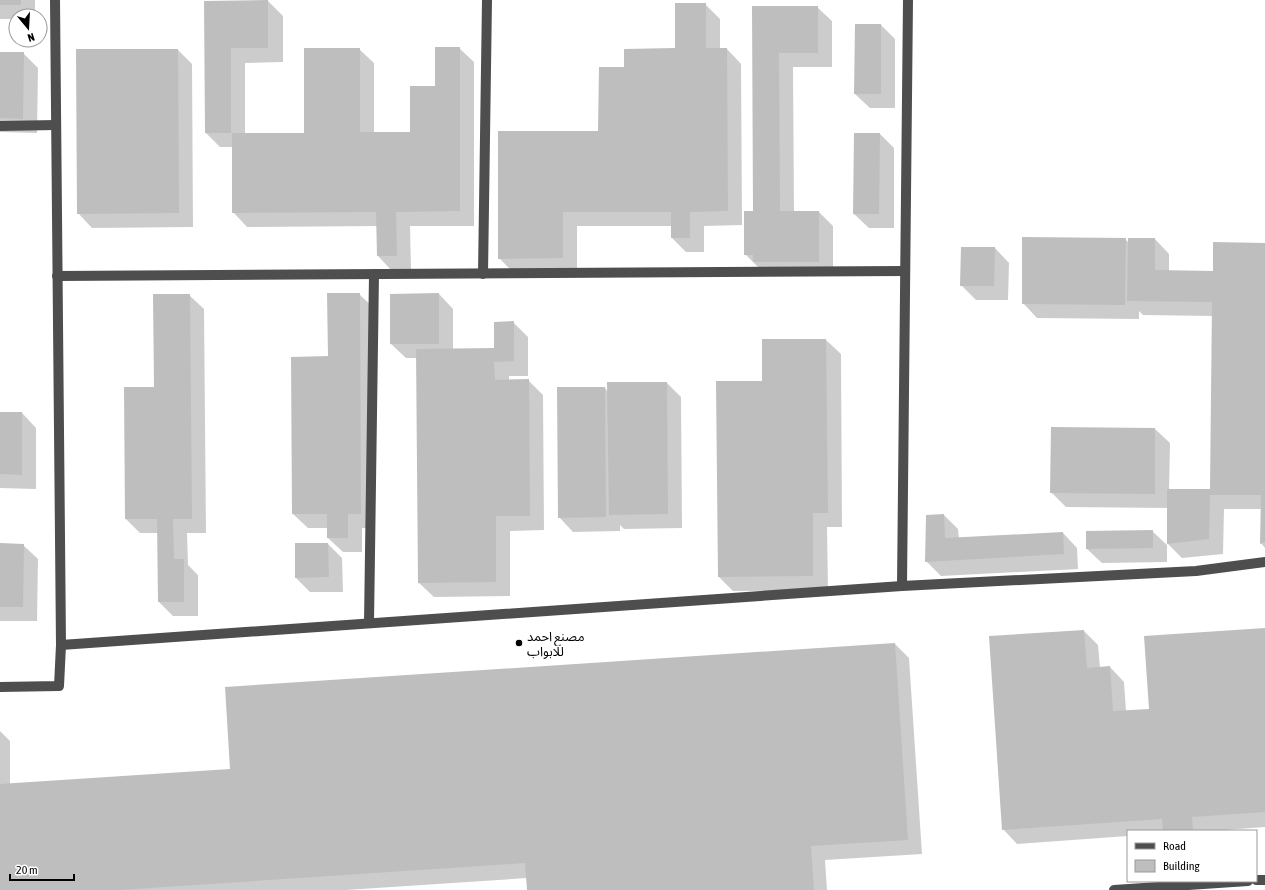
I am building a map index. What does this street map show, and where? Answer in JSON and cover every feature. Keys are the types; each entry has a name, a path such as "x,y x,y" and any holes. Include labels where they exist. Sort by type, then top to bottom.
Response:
{"street":[{"path":"0,687 59,686 61,645 55,0"},
{"path":"483,274 487,0"},
{"path":"902,586 908,0"},
{"path":"0,126 56,125"},
{"path":"57,276 905,271"},
{"path":"369,623 374,274"},
{"path":"61,645 902,586 1196,571 1265,562"},
{"path":"1114,890 1233,882"}],"building":[{"path":"0,0 21,0 21,5 0,5"},
{"path":"268,0 268,48 231,48 231,133 205,133 204,1"},
{"path":"675,3 706,3 706,48 727,48 728,211 690,212 690,238 671,238 671,212 563,212 563,258 498,259 498,131 598,131 599,67 624,67 624,49 675,48"},
{"path":"752,6 818,6 818,53 779,53 780,211 819,211 819,262 753,262 753,255 744,255 744,211 753,211"},
{"path":"855,24 881,24 881,94 854,94"},
{"path":"435,47 460,47 460,211 396,212 397,256 377,256 376,212 232,213 232,133 304,133 304,48 360,48 360,132 410,132 410,86 435,86"},
{"path":"76,49 178,49 179,213 77,214"},
{"path":"0,52 24,52 23,119 0,118"},
{"path":"854,133 880,133 879,214 853,214"},
{"path":"1022,237 1126,238 1125,305 1022,304"},
{"path":"1128,238 1155,238 1155,270 1213,271 1213,242 1265,243 1265,542 1260,544 1261,495 1210,495 1209,539 1167,544 1167,489 1210,489 1212,302 1127,301"},
{"path":"961,247 995,247 994,286 960,286"},
{"path":"327,293 360,293 361,514 348,514 348,538 327,538 327,514 292,514 291,357 328,356"},
{"path":"439,293 439,344 390,344 390,294"},
{"path":"153,294 190,294 192,519 173,519 174,559 184,559 184,602 158,602 157,519 125,519 124,387 154,387"},
{"path":"514,321 514,361 494,362 495,380 529,379 530,516 496,516 496,582 418,583 416,349 494,348 494,322"},
{"path":"762,339 826,339 828,513 813,513 813,576 718,577 716,381 762,381"},
{"path":"607,382 667,382 668,514 609,515"},
{"path":"557,387 605,387 606,517 558,518"},
{"path":"0,412 22,412 22,475 0,474"},
{"path":"1051,427 1155,428 1155,494 1050,493"},
{"path":"944,514 945,538 1063,532 1064,554 925,562 926,515"},
{"path":"1153,530 1153,548 1086,549 1086,531"},
{"path":"0,543 24,544 23,607 0,607"},
{"path":"295,543 328,543 329,577 295,578"},
{"path":"1265,628 1265,812 1192,817 1193,830 1163,830 1162,819 1002,830 989,636 1084,630 1087,668 1110,666 1113,711 1149,709 1144,636"},
{"path":"895,643 908,840 811,846 814,890 527,890 525,863 119,890 0,890 0,784 230,769 225,687"}],"place":[{"name":"مصنع احمد للابواب","path":"519,643"}]}
